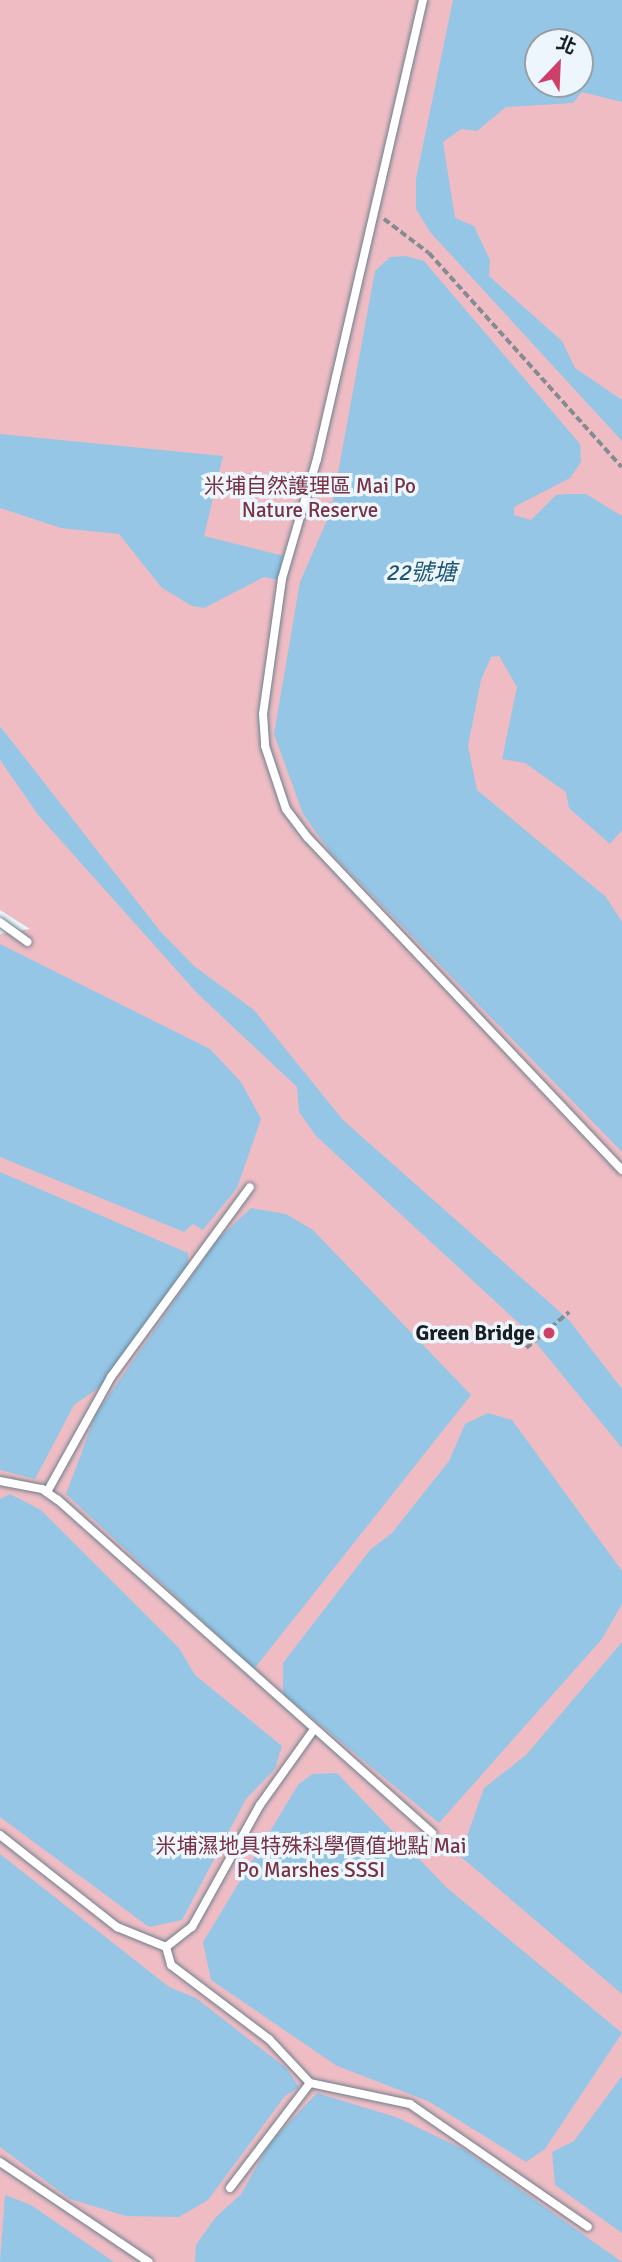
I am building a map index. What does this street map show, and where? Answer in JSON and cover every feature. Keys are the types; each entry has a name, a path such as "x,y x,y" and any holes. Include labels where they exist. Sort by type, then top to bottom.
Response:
{"lane":[{"path":"423,0 317,459 281,584 263,714 269,763 286,809 307,838 622,1170"},
{"path":"0,922 28,942"},
{"path":"47,1492 111,1377 250,1187"},
{"path":"0,1481 47,1492 312,1732 432,1833"},
{"path":"166,1947 192,1927 260,1805 312,1732"},
{"path":"0,1835 117,1927 166,1947"},
{"path":"166,1947 171,1965 269,2039 310,2083 410,2104 588,2227"},
{"path":"230,2188 310,2083"},
{"path":"0,2162 149,2262"}],"path":[{"path":"374,211 429,253 622,467"},
{"path":"526,1348 569,1312"}],"green space":[{"path":"0,0 622,0 622,2262 0,2262 0,934 30,929 0,910 0,760 83,863 72,820 0,726"}],"water":[{"path":"453,0 622,0 622,102 594,95 594,28 524,28 524,98 577,98 573,103 506,107 477,131 461,129 443,142 455,218 474,226 490,260 489,276 562,341 575,368 622,400 622,441 430,232 416,209 416,179"},
{"name":"22號塘","path":"406,256 424,261 580,444 581,462 570,478 514,507 514,515 531,520 556,495 586,494 622,516 622,830 610,844 569,808 566,792 525,763 502,759 517,687 499,656 491,657 481,680 468,746 477,790 606,897 622,922 622,1152 331,853 303,814 274,734 300,582 331,511 375,271 390,257"},
{"path":"0,434 223,456 204,536 284,556 279,580 264,577 204,608 192,606 162,588 119,534 61,528 0,508"},
{"path":"0,726 160,931 194,966 254,1010 343,1120 569,1320 622,1389 622,1448 523,1327 316,1136 299,1112 297,1087 197,993 39,816 0,760"},
{"path":"0,944 210,1049 241,1082 261,1119 237,1188 203,1230 193,1224 184,1232 0,1157"},
{"path":"0,1172 188,1253 188,1266 108,1381 74,1405 35,1479 0,1470"},
{"path":"251,1208 286,1214 313,1230 471,1395 254,1669 66,1494 96,1414 217,1240"},
{"path":"488,1413 512,1420 622,1571 622,1604 602,1639 439,1823 283,1694 283,1663 370,1550 392,1533 449,1461 465,1424"},
{"path":"10,1494 41,1510 179,1648 195,1675 282,1746 275,1769 246,1799 182,1920 149,1927 0,1817 0,1499"},
{"path":"622,1642 622,1994 460,1856 484,1788 526,1755"},
{"path":"337,1773 446,1887 622,2033 545,2149 526,2162 428,2101 337,2066 211,1980 203,1942 298,1785 312,1774"},
{"path":"0,1854 169,1987 196,1998 286,2068 299,2087 285,2096 208,2200 179,2217 126,2216 70,2199 0,2147"},
{"path":"622,2076 622,2233 555,2185 552,2152 574,2141"},
{"path":"317,2093 396,2117 463,2149 622,2262 195,2262 196,2245 215,2218 241,2194 270,2143"},
{"path":"5,2195 31,2205 114,2262 0,2262"}],"place":[{"name":"Green Bridge","path":"549,1333"}],"park label":[{"name":"米埔自然護理區 Mai Po Nature Reserve","path":"310,498"},
{"name":"米埔濕地具特殊科學價值地點 Mai Po Marshes SSSI","path":"311,1858"}]}
